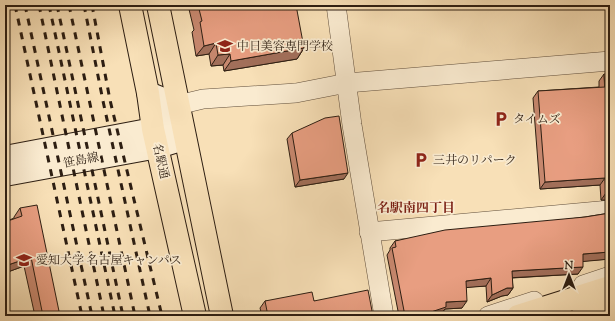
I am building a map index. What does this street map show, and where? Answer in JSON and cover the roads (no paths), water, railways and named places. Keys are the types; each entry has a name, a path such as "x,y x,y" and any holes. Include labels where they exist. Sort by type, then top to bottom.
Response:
{"main road":[{"name":"名駅通","path":"130,5 156,138 195,316"},
{"path":"158,5 222,316"},
{"path":"518,316 610,286"},
{"path":"582,316 610,307"}],"street":[{"path":"336,5 346,83 369,232 384,316"},
{"path":"148,93 178,105 203,99 296,93 346,83 610,61"},
{"path":"156,138 178,105"},
{"path":"156,138 185,139"},
{"name":"笹島線","path":"5,157 156,138"},
{"name":"笹島線","path":"5,175 156,138"},
{"path":"369,232 610,210"},
{"path":"488,316 610,276"}],"railway":[{"path":"15,5 82,316"},
{"path":"25,5 92,316"},
{"path":"39,5 104,316"},
{"path":"49,5 115,316"},
{"path":"57,5 123,316"},
{"path":"69,5 135,316"},
{"path":"84,5 103,101 150,316"},
{"path":"92,5 110,100 162,316"}],"place":[{"name":"中日美容専門学校","path":"225,46"},
{"name":"タイムズ","path":"501,119"},
{"name":"三井のリパーク","path":"421,160"},
{"name":"愛知大学 名古屋キャンパス","path":"24,260"}],"district":[{"name":"名駅南四丁目","path":"416,207"}]}
